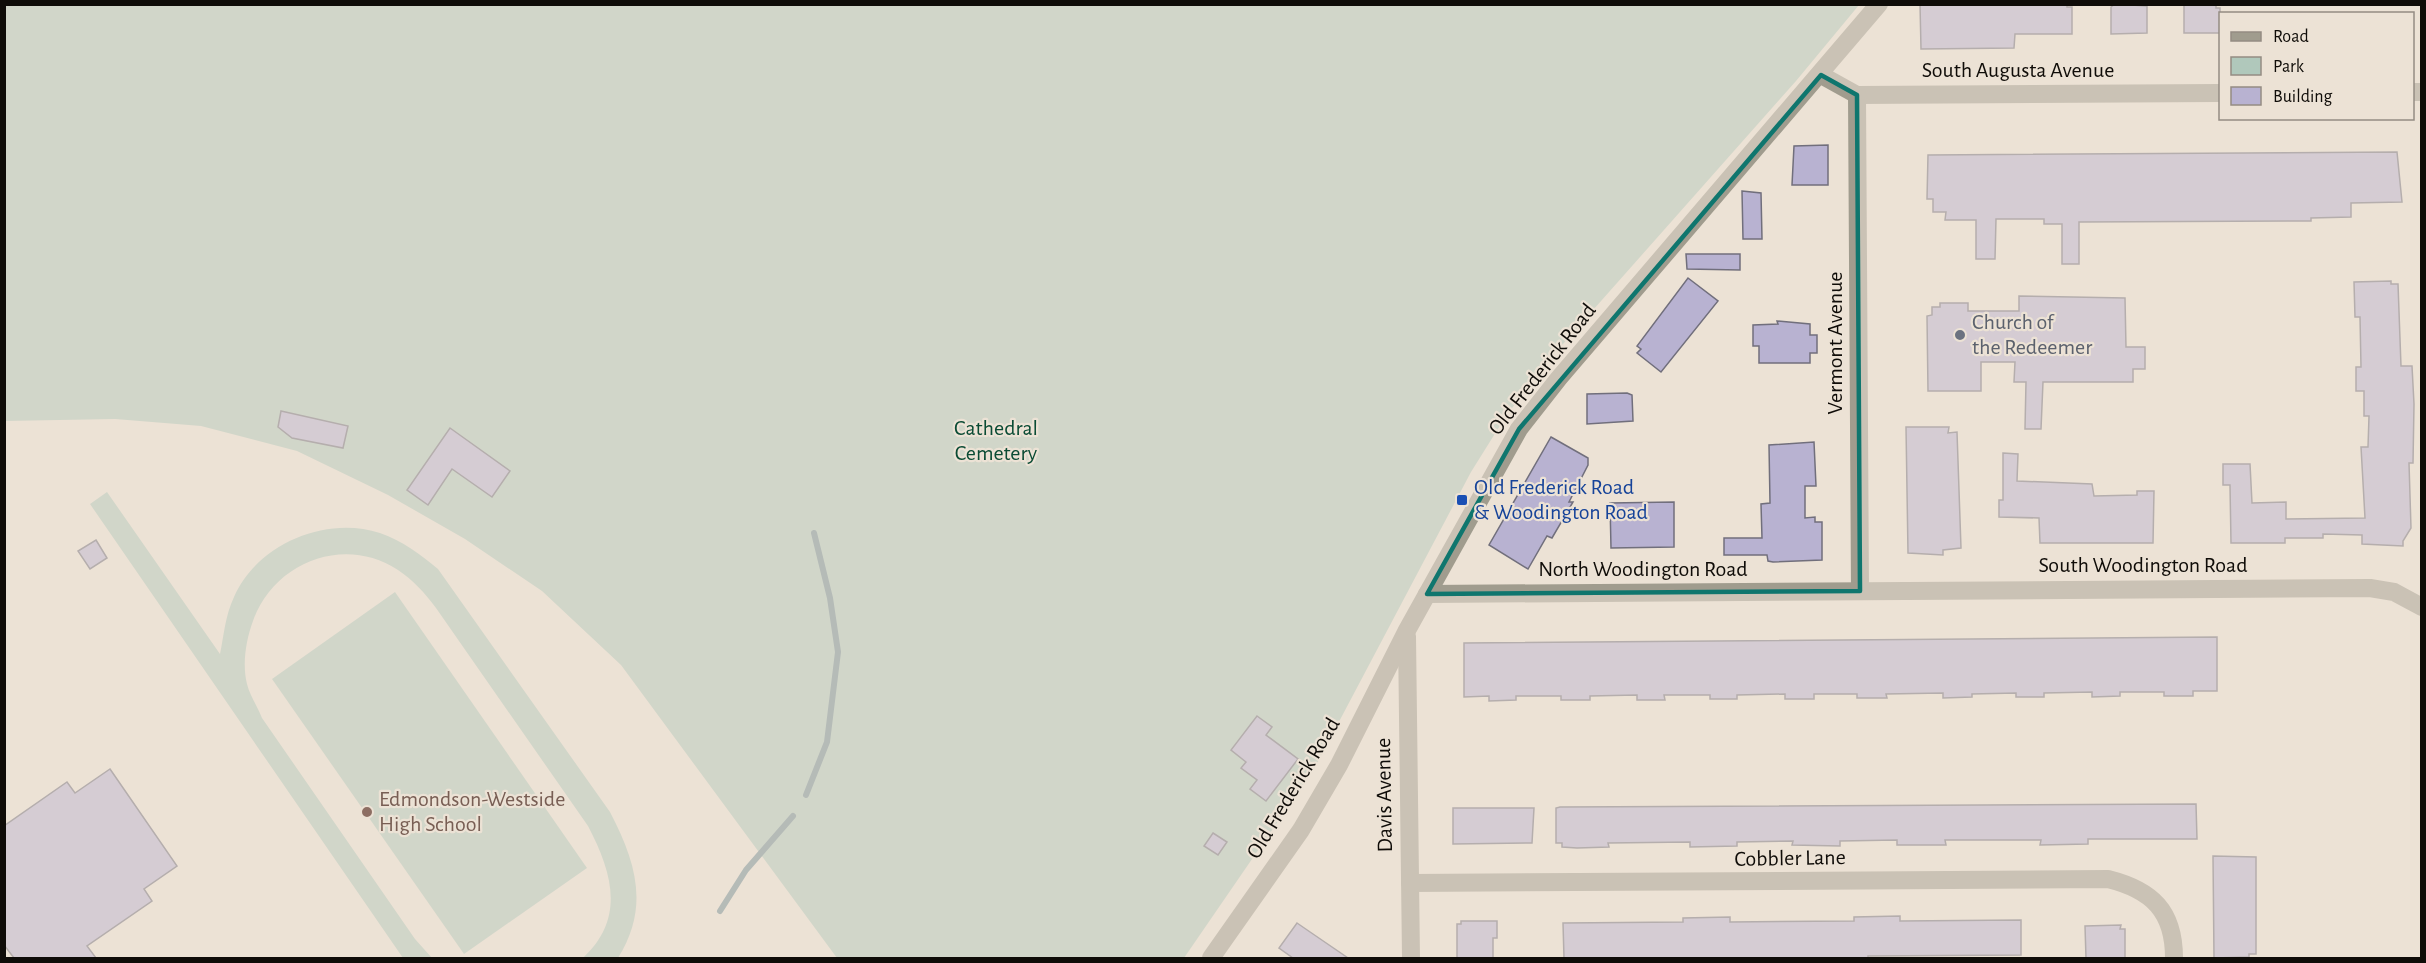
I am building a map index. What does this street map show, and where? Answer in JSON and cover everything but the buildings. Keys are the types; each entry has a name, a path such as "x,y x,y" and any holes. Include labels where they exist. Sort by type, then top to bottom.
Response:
{"street":[{"name":"Old Frederick Road","path":"1210,958 1301,830 1339,765 1406,632 1519,429 1559,378 1821,75 1879,4"},
{"name":"South Augusta Avenue","path":"1821,75 1857,95 2219,93"},
{"name":"Vermont Avenue","path":"1857,95 1860,591"},
{"name":"South Woodington Road","path":"1860,591 2370,588 2394,592 2421,607"},
{"name":"North Woodington Road","path":"1427,594 1860,591"},
{"name":"Davis Avenue","path":"1406,632 1411,958"},
{"name":"Cobbler Lane","path":"1410,883 2108,879 2128,884 2162,908 2171,930 2174,958"}],"highlighted area":[{"path":"1821,75 1857,95 1860,591 1427,594 1519,429"}],"green space":[{"name":"Cathedral Cemetery","path":"4,5 1859,5 1796,81 1547,362 1506,416 1471,472 1314,769 1184,958 837,958 621,665 542,591 465,539 388,495 297,451 201,426 115,419 5,421"},
{"path":"107,492 220,654 229,611 245,578 259,562 295,538 316,531 359,528 380,533 404,544 438,569 610,812 619,831 632,867 636,885 636,903 634,921 618,958 583,958 597,943 605,927 610,911 611,894 603,860 588,826 436,608 409,578 377,559 355,555 334,555 313,560 293,570 276,584 263,601 248,636 245,660 247,684 262,718 415,939 432,958 403,958 90,504"},
{"path":"395,592 587,868 464,954 272,679"}],"waterway":[{"path":"806,795 827,742 838,652 830,598 814,533"},
{"path":"720,911 746,870 793,816"}],"place":[{"name":"Church of the Redeemer","path":"1960,335"},
{"name":"Old Frederick Road & Woodington Road","path":"1462,500"},
{"name":"Edmondson-Westside High School","path":"367,812"}]}
